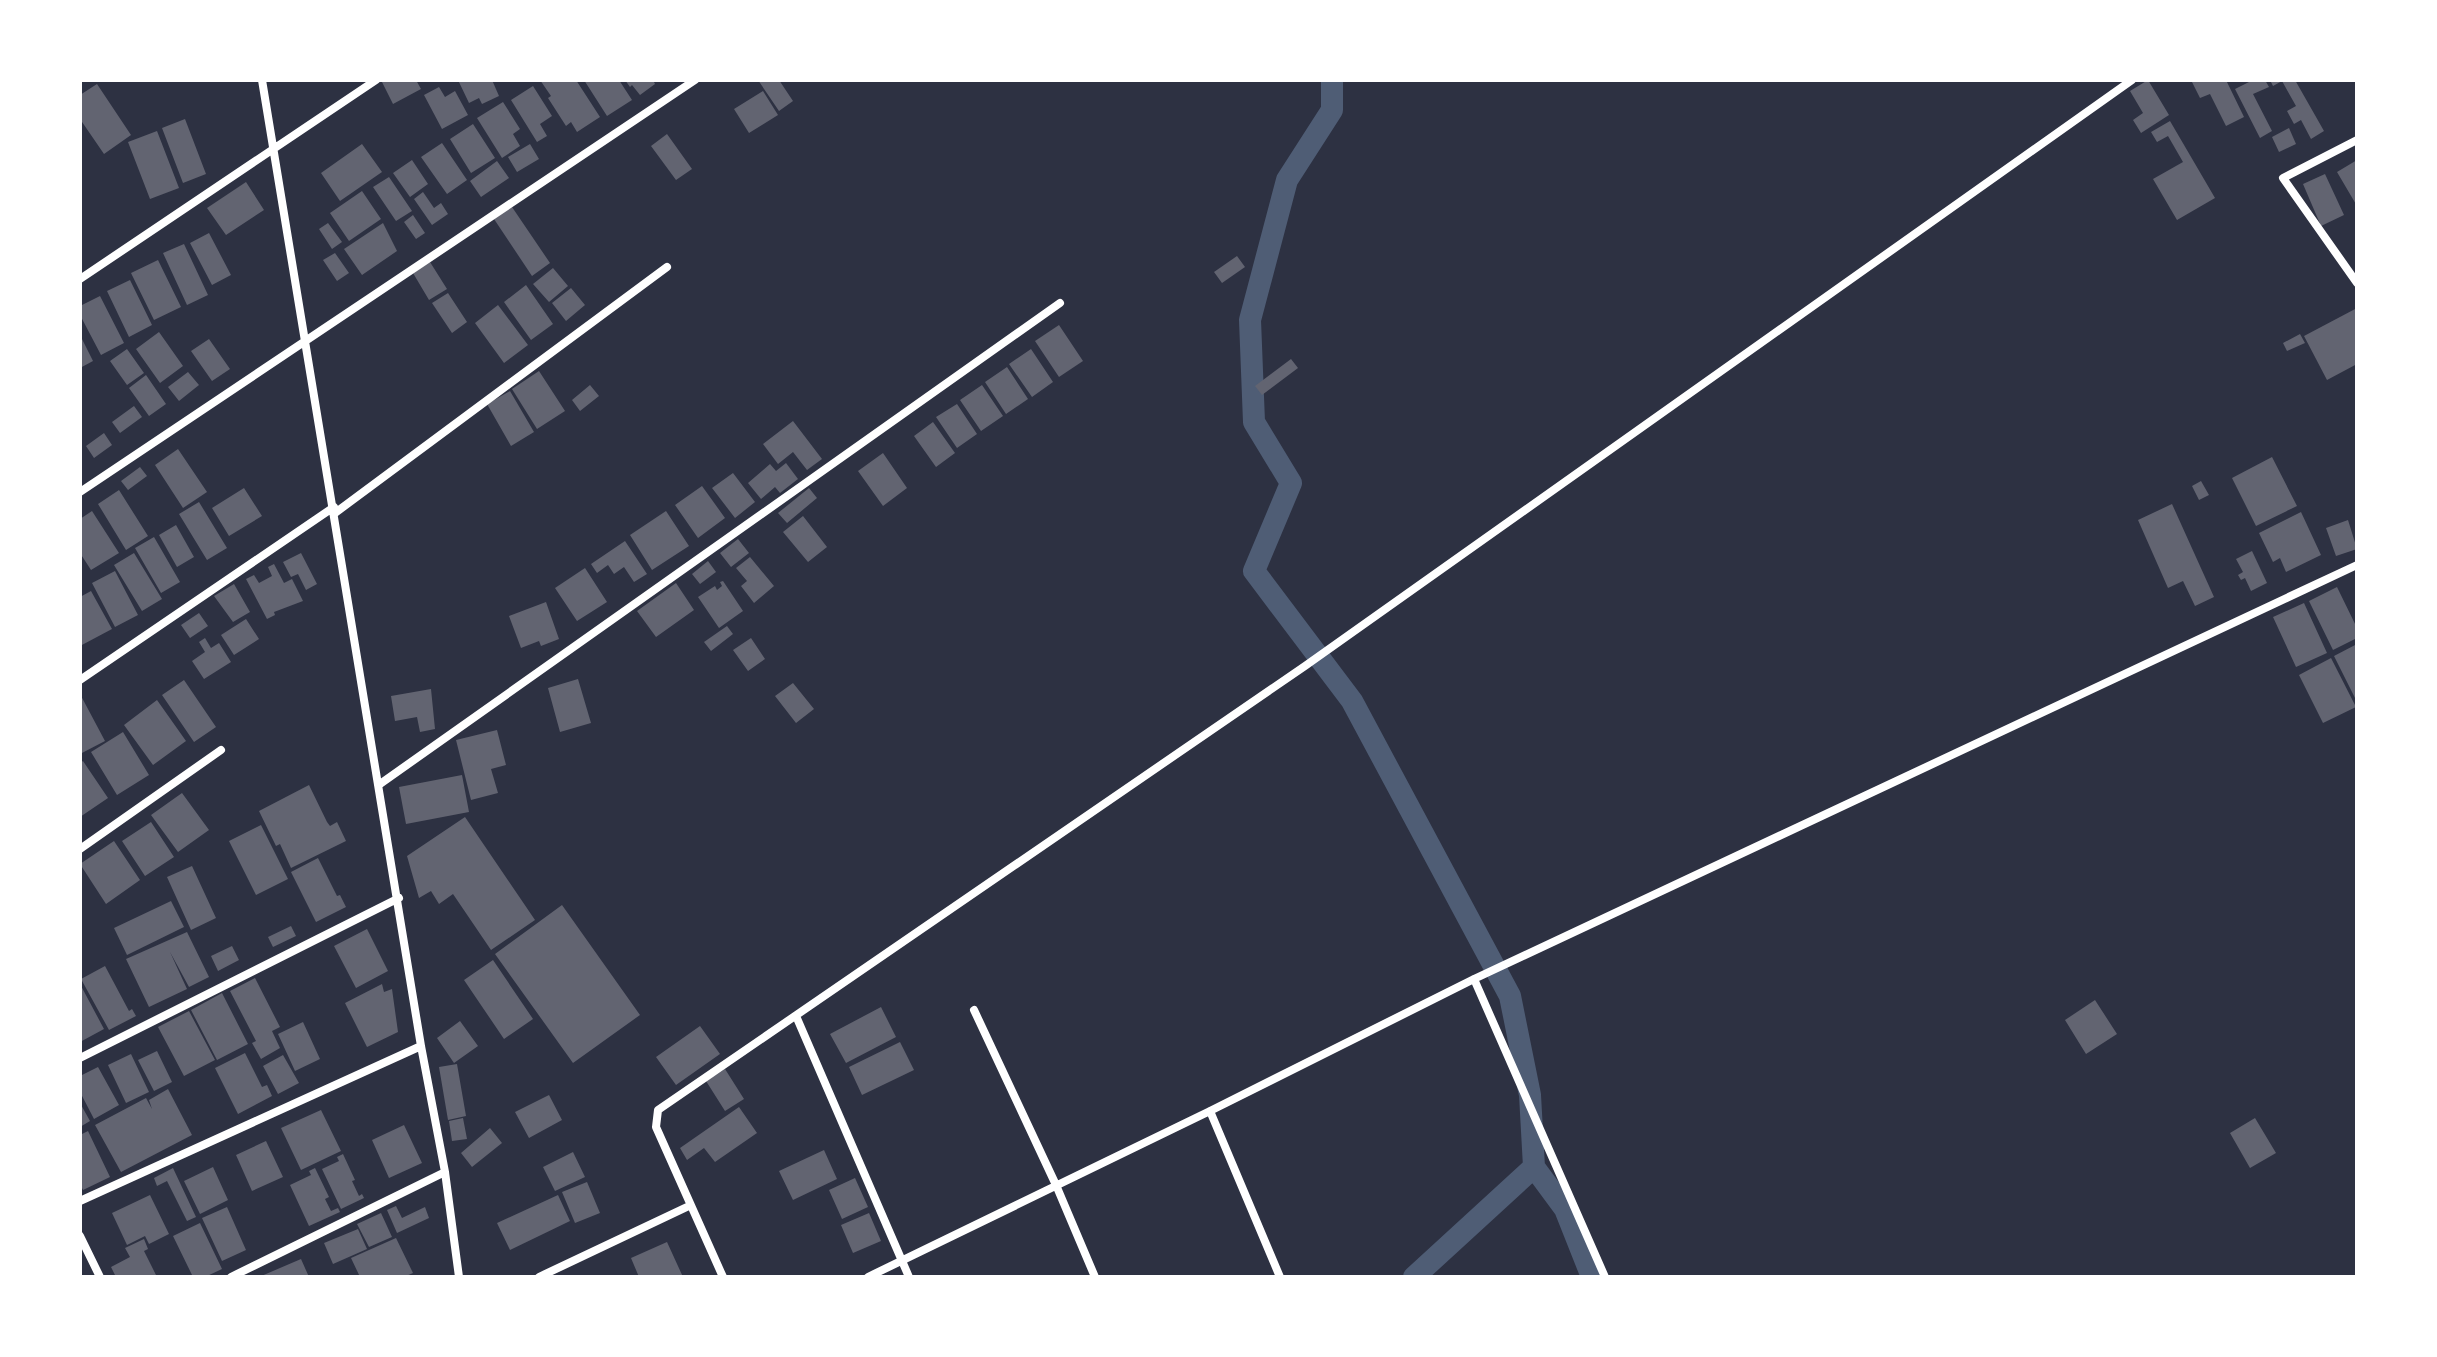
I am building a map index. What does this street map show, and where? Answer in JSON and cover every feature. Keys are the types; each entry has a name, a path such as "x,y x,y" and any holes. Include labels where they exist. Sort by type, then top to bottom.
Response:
{"street":[{"path":"262,80 421,1046 445,1172 459,1277"},
{"path":"80,279 376,80"},
{"path":"80,492 695,80"},
{"path":"723,1277 656,1127 658,1110 1305,666 2132,80"},
{"path":"2357,140 2283,178 2357,283"},
{"path":"80,680 334,510 667,267"},
{"path":"380,784 1060,303"},
{"path":"868,1277 1474,979 2357,565"},
{"path":"80,849 221,750"},
{"path":"80,1058 399,898"},
{"path":"1474,979 1605,1277"},
{"path":"974,1010 1056,1185 1095,1277"},
{"path":"796,1016 909,1277"},
{"path":"80,1201 421,1046"},
{"path":"1210,1111 1280,1277"},
{"path":"231,1277 445,1172"},
{"path":"539,1277 689,1206"},
{"path":"80,1236 100,1277"}],"building":[{"path":"381,80 416,80 421,89 393,104"},
{"path":"458,80 492,80 499,96 482,104 479,98 469,103"},
{"path":"540,80 576,80 600,117 577,132 571,122 566,126"},
{"path":"584,80 619,80 632,100 607,116"},
{"path":"625,80 653,80 655,84 640,95"},
{"path":"758,80 779,80 793,101 779,111"},
{"path":"2148,80 2169,115 2141,133 2133,120 2143,113 2130,91"},
{"path":"2191,80 2226,80 2244,117 2226,126 2210,94 2200,98"},
{"path":"2253,80 2265,80 2269,87 2253,94 2272,131 2260,138 2235,89"},
{"path":"2270,80 2295,80 2324,131 2311,139 2301,120 2294,124 2287,111 2296,106 2282,81 2273,86"},
{"path":"97,84 131,135 104,154 80,119 80,95"},
{"path":"533,86 552,116 540,124 547,136 537,142 511,100"},
{"path":"439,87 445,97 455,91 468,115 442,129 424,95"},
{"path":"763,91 778,115 749,133 734,109"},
{"path":"503,102 520,129 513,134 520,146 502,158 477,118"},
{"path":"185,119 206,174 183,183 162,128"},
{"path":"2170,121 2215,198 2177,220 2153,179 2183,162 2168,136 2157,142 2151,132"},
{"path":"473,124 495,158 471,173 450,139"},
{"path":"2289,128 2296,144 2279,152 2272,137"},
{"path":"157,131 179,188 150,199 128,142"},
{"path":"667,134 692,169 676,180 651,146"},
{"path":"442,143 467,180 447,194 421,157"},
{"path":"362,144 382,172 340,201 321,173"},
{"path":"530,144 539,159 517,172 508,157"},
{"path":"412,160 428,184 410,197 393,173"},
{"path":"2357,160 2357,206 2337,172"},
{"path":"497,161 509,178 481,197 470,181"},
{"path":"2325,174 2344,215 2321,226 2303,184"},
{"path":"389,177 412,211 396,221 373,187"},
{"path":"246,182 264,210 226,235 207,208"},
{"path":"362,191 381,219 349,241 330,213"},
{"path":"423,192 434,208 441,203 448,214 432,225 414,199"},
{"path":"512,207 550,263 532,276 494,219"},
{"path":"413,215 425,233 416,239 404,222"},
{"path":"328,223 342,242 332,249 319,229"},
{"path":"383,223 397,251 362,275 344,249"},
{"path":"209,233 231,275 212,285 190,243"},
{"path":"184,244 208,295 187,305 163,253"},
{"path":"335,253 349,273 337,281 323,260"},
{"path":"1237,256 1245,267 1222,283 1214,272"},
{"path":"158,260 181,307 154,320 131,273"},
{"path":"430,262 447,289 429,300 413,273"},
{"path":"553,268 568,286 549,302 533,284"},
{"path":"130,280 152,325 129,337 107,291"},
{"path":"526,285 553,324 531,340 504,302"},
{"path":"571,288 585,305 566,321 552,303"},
{"path":"448,293 467,322 452,333 432,303"},
{"path":"100,296 124,343 101,355 80,315 80,306"},
{"path":"498,305 528,345 504,363 475,323"},
{"path":"2357,308 2357,364 2327,380 2304,336"},
{"path":"1059,325 1083,361 1059,377 1035,341"},
{"path":"159,332 183,366 160,383 136,349"},
{"path":"2300,334 2305,343 2287,351 2283,343"},
{"path":"80,335 93,361 80,368"},
{"path":"209,339 230,369 212,381 191,351"},
{"path":"127,349 144,373 127,385 110,361"},
{"path":"1031,349 1053,382 1032,397 1009,364"},
{"path":"1291,359 1298,368 1262,395 1255,386"},
{"path":"1007,367 1028,399 1006,414 985,382"},
{"path":"539,371 565,411 537,429 512,389"},
{"path":"188,372 199,385 179,401 168,387"},
{"path":"146,375 166,404 149,416 129,388"},
{"path":"590,385 599,396 580,411 572,400"},
{"path":"982,385 1003,416 981,431 960,400"},
{"path":"510,391 534,432 511,446 487,404"},
{"path":"957,404 977,434 957,448 936,417"},
{"path":"134,406 142,417 120,433 112,422"},
{"path":"793,421 822,459 807,470 793,452 778,464 763,444"},
{"path":"933,422 955,453 936,467 914,436"},
{"path":"104,433 112,445 94,458 86,446"},
{"path":"178,449 207,492 183,508 155,465"},
{"path":"883,453 907,488 883,506 858,471"},
{"path":"2272,457 2297,506 2256,526 2232,478"},
{"path":"786,463 798,479 780,493 775,487 761,499 748,483 770,464 776,471"},
{"path":"140,467 147,476 128,490 121,481"},
{"path":"733,473 755,502 735,518 712,488"},
{"path":"2201,481 2209,495 2199,500 2192,486"},
{"path":"702,486 725,518 698,538 675,505"},
{"path":"244,488 262,516 229,536 212,508"},
{"path":"809,488 817,498 787,523 778,513"},
{"path":"119,490 148,536 126,550 98,504"},
{"path":"199,502 227,548 207,560 179,514"},
{"path":"2172,504 2214,597 2195,606 2183,581 2168,588 2138,520"},
{"path":"92,511 119,553 91,570 80,553 80,519"},
{"path":"666,511 689,546 652,570 630,535"},
{"path":"2301,512 2321,555 2286,572 2280,558 2273,562 2259,533"},
{"path":"803,516 827,547 808,562 783,532"},
{"path":"2348,520 2357,549 2336,556 2326,528"},
{"path":"176,525 194,557 177,567 159,535"},
{"path":"154,537 180,582 161,593 135,548"},
{"path":"738,539 749,553 731,567 720,553"},
{"path":"625,541 647,574 634,582 624,567 614,574 608,565 597,573 591,564"},
{"path":"2252,551 2267,583 2251,591 2245,578 2241,580 2238,575 2243,572 2236,559"},
{"path":"134,553 162,599 142,611 114,565"},
{"path":"301,553 317,584 306,590 298,574 291,577 283,562"},
{"path":"750,557 774,586 754,603 741,586 747,581 736,568"},
{"path":"708,561 716,572 700,584 692,574"},
{"path":"274,564 284,583 292,579 303,601 274,612 275,615 267,619 246,579 254,575 259,583 272,576 268,567"},
{"path":"585,568 607,602 577,621 555,588"},
{"path":"115,571 138,615 115,627 92,583"},
{"path":"723,581 743,611 719,628 698,597 715,586 717,590"},
{"path":"676,583 694,610 656,637 637,611"},
{"path":"234,584 250,612 233,622 214,596"},
{"path":"2337,587 2357,628 2357,638 2333,650 2309,601"},
{"path":"91,591 112,629 80,646 80,597"},
{"path":"546,602 559,639 541,646 539,641 521,648 509,616"},
{"path":"2304,603 2327,653 2296,667 2273,617"},
{"path":"199,613 208,626 190,638 181,625"},
{"path":"246,619 259,639 234,655 221,635"},
{"path":"727,626 733,634 711,651 704,642"},
{"path":"205,638 211,648 219,643 231,662 204,679 192,661 205,652 199,642"},
{"path":"751,638 765,659 748,671 733,650"},
{"path":"2357,644 2357,702 2334,656"},
{"path":"2331,658 2356,707 2323,723 2299,675"},
{"path":"578,679 591,723 560,732 548,688"},
{"path":"184,680 216,727 194,742 162,695"},
{"path":"793,683 814,709 796,723 775,696"},
{"path":"431,689 435,729 420,732 417,717 395,721 391,696"},
{"path":"80,694 105,741 80,754"},
{"path":"157,700 186,741 153,765 124,725"},
{"path":"497,730 506,765 491,769 498,793 471,800 456,740"},
{"path":"123,732 149,775 117,795 91,752"},
{"path":"83,761 108,798 80,817 80,763"},
{"path":"462,775 469,812 406,824 399,787"},
{"path":"309,785 327,822 330,826 337,822 346,841 291,868 259,811"},
{"path":"182,793 209,830 178,852 151,815"},
{"path":"465,817 535,920 491,950 453,894 439,904 431,891 419,898 407,856"},
{"path":"151,822 174,857 145,876 122,841"},
{"path":"261,825 288,879 256,895 229,841"},
{"path":"114,841 140,880 106,904 80,864"},
{"path":"318,858 346,907 316,922 291,872"},
{"path":"192,866 216,918 191,930 167,877"},
{"path":"171,901 184,927 127,955 114,928"},
{"path":"562,905 640,1015 573,1063 495,954"},
{"path":"291,926 296,936 273,947 268,937"},
{"path":"367,929 388,971 356,988 334,946"},
{"path":"187,932 209,977 189,987 170,952 187,989 149,1007 126,959"},
{"path":"232,946 239,960 218,971 211,956"},
{"path":"493,960 533,1019 504,1039 464,980"},
{"path":"105,966 129,1011 132,1009 136,1016 109,1030 81,979"},
{"path":"255,978 280,1027 272,1031 280,1048 261,1059 252,1043 256,1041 230,991"},
{"path":"80,984 104,1029 80,1042"},
{"path":"382,984 384,992 392,989 398,1032 367,1047 345,1003"},
{"path":"222,993 248,1044 217,1060 191,1010"},
{"path":"2095,1000 2117,1034 2086,1054 2065,1020"},
{"path":"881,1007 896,1037 846,1063 830,1034"},
{"path":"189,1011 215,1060 184,1076 158,1027"},
{"path":"460,1021 478,1046 454,1063 437,1038"},
{"path":"303,1022 320,1059 295,1071 278,1034"},
{"path":"700,1026 720,1054 676,1085 656,1057"},
{"path":"900,1042 914,1070 862,1095 849,1067"},
{"path":"157,1051 172,1082 154,1091 138,1060"},
{"path":"245,1053 262,1087 267,1085 272,1096 238,1114 215,1068"},
{"path":"131,1054 149,1092 126,1103 108,1065"},
{"path":"283,1055 299,1083 278,1094 263,1066"},
{"path":"457,1064 466,1116 448,1120 439,1067"},
{"path":"98,1067 119,1105 94,1119 80,1092 80,1076"},
{"path":"725,1069 744,1099 725,1111 706,1081"},
{"path":"168,1089 192,1135 121,1172 95,1125 146,1098 152,1109 149,1100"},
{"path":"549,1095 562,1120 529,1138 515,1112"},
{"path":"80,1103 90,1121 80,1127"},
{"path":"739,1107 757,1133 715,1162 704,1148 687,1160 680,1148"},
{"path":"321,1110 341,1151 301,1170 281,1128"},
{"path":"463,1118 467,1139 452,1141 449,1121"},
{"path":"2255,1118 2276,1153 2250,1168 2230,1133"},
{"path":"404,1125 422,1163 389,1178 372,1140"},
{"path":"490,1128 502,1143 472,1167 461,1153"},
{"path":"88,1131 110,1177 83,1190 80,1184 80,1135"},
{"path":"266,1141 283,1177 252,1191 236,1155"},
{"path":"824,1150 837,1179 793,1200 779,1171"},
{"path":"573,1152 585,1177 555,1191 543,1167"},
{"path":"343,1154 359,1196 362,1194 364,1198 341,1209 322,1169 339,1161 337,1157"},
{"path":"213,1167 228,1200 200,1214 184,1181"},
{"path":"173,1168 196,1217 187,1221 167,1181 157,1186 154,1178"},
{"path":"315,1168 329,1197 325,1199 331,1211 338,1208 340,1212 309,1226 290,1185 311,1175 309,1171"},
{"path":"855,1178 868,1207 842,1219 829,1190"},
{"path":"587,1182 600,1213 575,1223 562,1192"},
{"path":"150,1195 169,1234 149,1244 145,1236 127,1245 112,1213"},
{"path":"558,1195 570,1221 510,1250 497,1223"},
{"path":"396,1206 402,1218 425,1207 429,1218 397,1233 387,1210"},
{"path":"227,1207 246,1250 222,1261 202,1218"},
{"path":"381,1213 392,1237 369,1247 357,1224"},
{"path":"869,1213 881,1241 853,1253 841,1225"},
{"path":"200,1223 222,1269 205,1277 193,1277 173,1236"},
{"path":"358,1229 367,1249 333,1264 324,1243"},
{"path":"396,1238 413,1273 404,1277 360,1277 351,1258"},
{"path":"144,1239 148,1249 144,1251 157,1277 116,1277 111,1267 130,1257 125,1248"},
{"path":"667,1242 683,1277 639,1277 631,1258"},
{"path":"301,1259 309,1277 259,1277"}],"waterway":[{"path":"1332,80 1332,110 1287,180 1250,320 1254,422 1291,483 1254,571 1352,701 1510,996 1530,1095 1534,1167 1565,1209 1592,1277"},
{"path":"1414,1277 1534,1167"}]}
